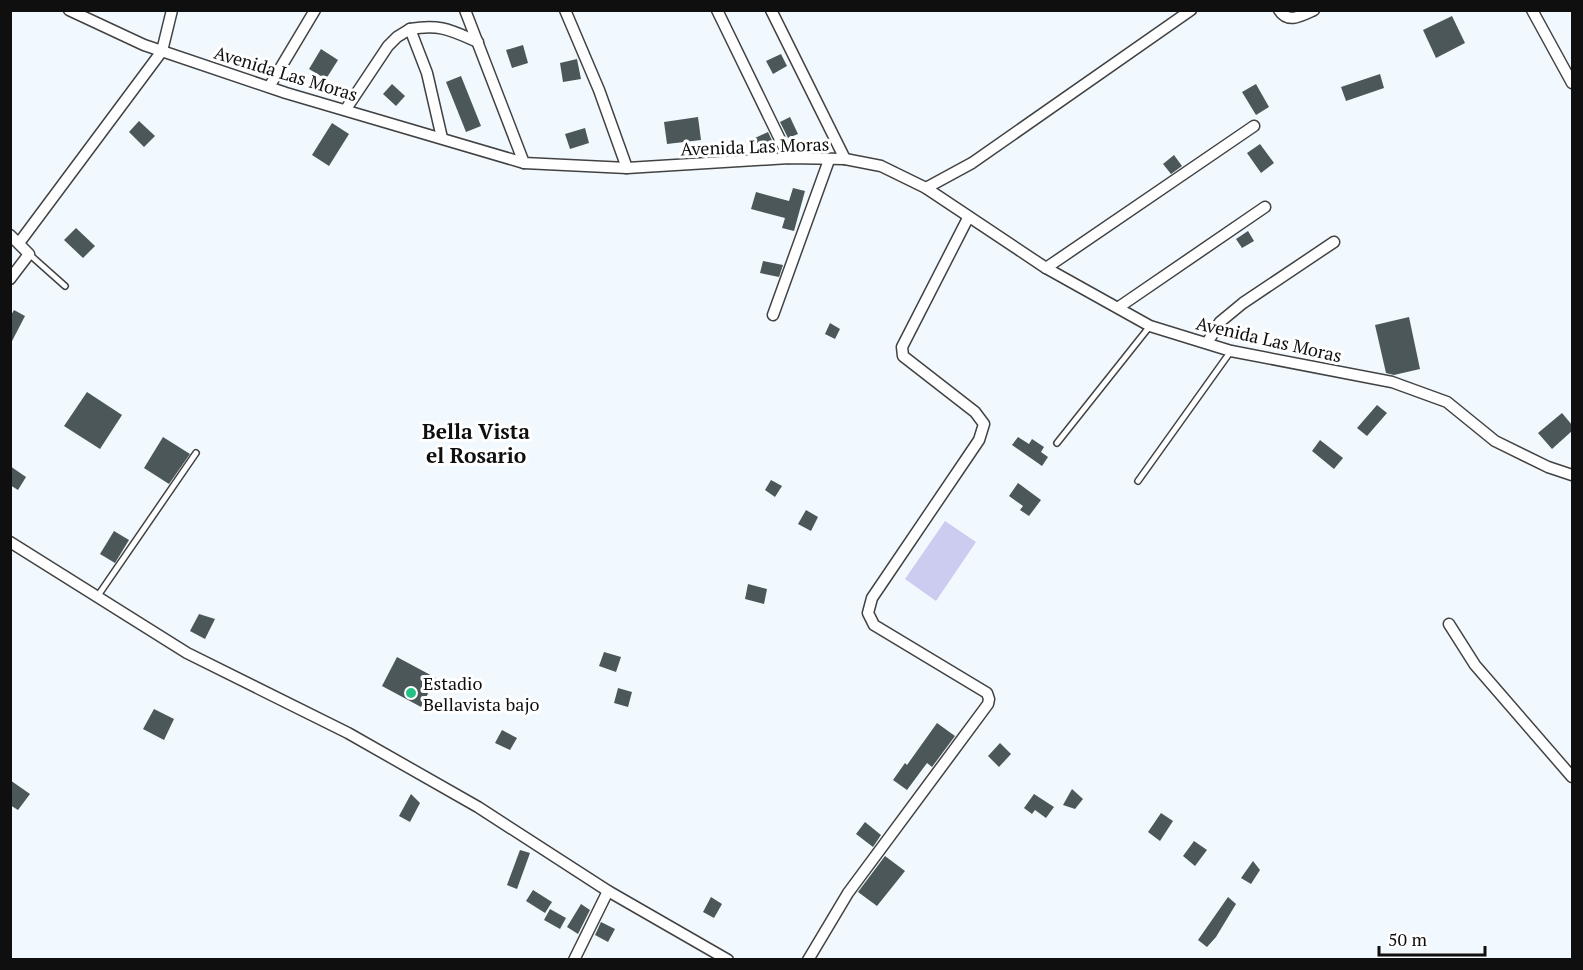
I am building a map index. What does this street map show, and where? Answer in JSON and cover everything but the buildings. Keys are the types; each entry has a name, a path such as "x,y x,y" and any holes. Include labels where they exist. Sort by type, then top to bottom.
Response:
{"street":[{"name":"Avenida Las Moras","path":"69,10 144,45 269,87 524,163 627,168 789,158 845,159 881,166 926,188 1046,268 1150,326 1231,351 1392,382 1447,402 1495,441 1548,467 1572,475"},
{"path":"19,243 162,51 172,10"},
{"path":"269,87 315,10"},
{"path":"465,10 524,163"},
{"path":"565,10 599,90 627,168"},
{"path":"717,10 789,158"},
{"path":"771,10 845,159"},
{"path":"926,188 972,163 1191,10"},
{"path":"1279,10 1283,16 1290,19 1314,10"},
{"path":"1532,10 1572,83"},
{"path":"346,109 388,46 410,29 429,26 444,28 478,42"},
{"path":"410,29 428,73 442,138"},
{"path":"1046,268 1254,126"},
{"path":"773,315 829,160"},
{"path":"1119,307 1265,207"},
{"path":"808,960 848,893 988,704 987,693 874,625 868,613 872,598 979,440 984,424 975,412 903,356 902,347 968,218"},
{"path":"10,235 30,254 10,279"},
{"path":"1206,343 1221,322 1243,303 1334,242"},
{"path":"10,542 187,653 348,733 478,807 608,891 728,960"},
{"path":"1449,624 1475,665 1572,777"},
{"path":"574,960 608,891"}],"lane":[{"path":"30,254 65,286"},
{"path":"1057,443 1150,326"},
{"path":"1138,481 1231,351"},
{"path":"97,597 196,453"}],"shaded area":[{"path":"945,521 976,542 936,601 905,579"}],"place":[{"name":"Estadio Bellavista bajo","path":"411,693"}],"district":[{"name":"Bella Vista el Rosario","path":"476,443"}]}
